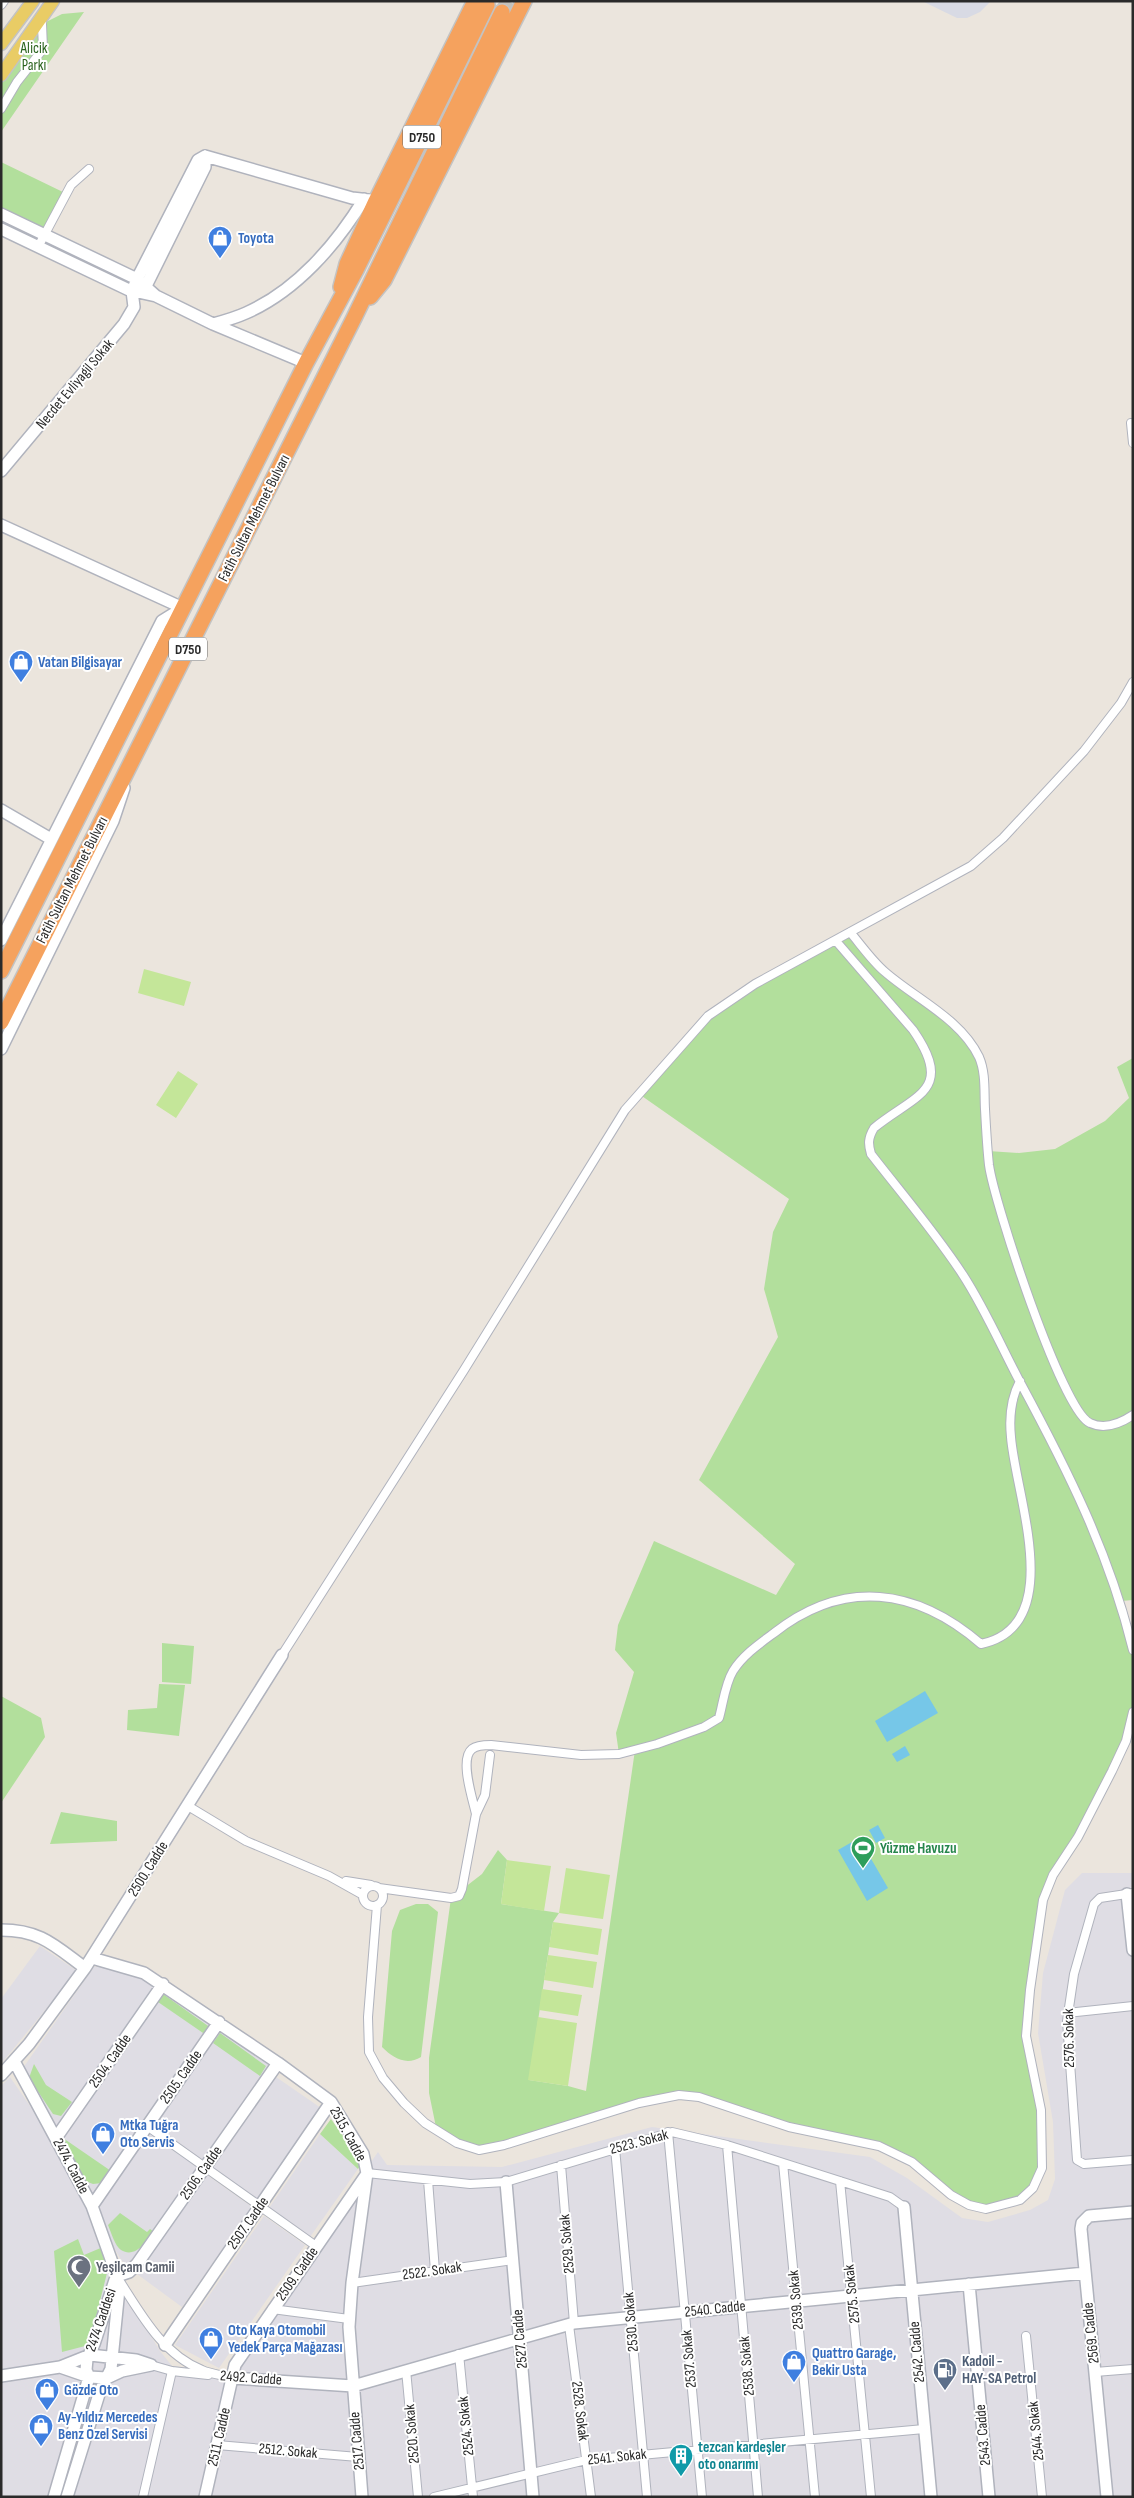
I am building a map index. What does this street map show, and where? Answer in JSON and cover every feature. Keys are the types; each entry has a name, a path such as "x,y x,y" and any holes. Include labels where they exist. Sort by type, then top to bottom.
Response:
{"highway":[{"path":"334,309 347,264 370,200 481,3"},
{"name":"Fatih Sultan Mehmet Bulvarı","path":"1,971 306,363 356,270 481,3"},
{"path":"354,318 384,280 522,4"},
{"name":"Fatih Sultan Mehmet Bulvarı","path":"1,1022 354,318 502,12"}],"main road":[{"path":"1,75 53,1"},
{"path":"28,37 34,34 59,1"},
{"path":"1,44 31,3"}],"street":[{"path":"1,5 4,1"},
{"path":"1,109 3,100 43,48 42,24"},
{"path":"139,287 198,160 206,156 352,198 370,200"},
{"path":"38,247 71,185 89,169"},
{"path":"213,324 246,313 285,291 319,260 370,200"},
{"path":"1,214 44,234 139,287 213,324 306,363"},
{"path":"1,229 38,247 139,287"},
{"name":"Necdet Evliyagil Sokak","path":"1,471 124,324 134,307 139,287"},
{"path":"1131,423 1133,443"},
{"path":"1,525 183,608"},
{"path":"1,940 162,621 183,608"},
{"path":"282,1656 464,1370 625,1110 647,1082 708,1016 755,984 971,866 1003,838 1084,751 1121,703 1133,682"},
{"path":"1,1049 113,821 134,757"},
{"path":"1,810 51,839"},
{"path":"18,906 56,861"},
{"path":"850,932 883,971 955,1024 968,1038 980,1058 984,1075 990,1167 1043,1339 1076,1409 1089,1423 1101,1426 1113,1425 1133,1415"},
{"path":"836,941 913,1030 922,1044 932,1067 931,1075 921,1094 913,1102 874,1128 869,1136 868,1145 871,1154 935,1235 964,1276 1040,1417 1106,1558 1121,1601 1133,1650"},
{"path":"476,1814 466,1759 470,1750 477,1746 491,1745 581,1755 619,1754 657,1744 704,1727 719,1718 731,1673 741,1659 790,1621 808,1610 822,1605 869,1595 885,1596 921,1605 940,1614 960,1626 980,1644 994,1641 1007,1633 1020,1617 1029,1601 1030,1572 1026,1514 1011,1438 1014,1393 1020,1381"},
{"name":"2500. Cadde","path":"1,2074 61,2004 92,1958 282,1656"},
{"path":"406,1890 383,1896 374,1905 374,1936 368,2017 369,2052 383,2078 404,2103 425,2123 457,2143 479,2150 504,2145 638,2103 679,2095 699,2097 790,2127 879,2146 912,2162 951,2195 969,2205 986,2209 1020,2200 1033,2188 1042,2168 1041,2110 1026,2036 1042,1900 1053,1875 1078,1837 1112,1771 1126,1741 1133,1712"},
{"path":"188,1806 246,1841 329,1876 355,1884 451,1898 459,1896 462,1889 476,1814 484,1795 490,1755"},
{"path":"329,1876 363,1895"},
{"path":"374,1905 364,1902 363,1895 366,1888 375,1887"},
{"path":"375,1887 383,1896"},
{"path":"1130,1894 1133,1950"},
{"name":"2576. Sokak","path":"1130,1894 1100,1898 1094,1904 1074,1974 1067,2031 1077,2160 1084,2164 1133,2160"},
{"path":"1,1930 27,1931 37,1935 85,1968"},
{"name":"2515. Cadde","path":"92,1958 131,1968 163,1984 331,2102 363,2154 367,2173 352,2283 350,2319 353,2386"},
{"name":"2504. Cadde","path":"56,2138 163,1984"},
{"path":"1068,2013 1133,2006"},
{"name":"2505. Cadde","path":"92,2206 219,2022"},
{"name":"2474. Cadde","path":"14,2061 92,2206 117,2276"},
{"name":"2506. Cadde","path":"117,2276 129,2272 137,2264 278,2064"},
{"name":"2507. Cadde","path":"165,2344 331,2102"},
{"path":"147,2126 316,2246"},
{"name":"2523. Sokak","path":"367,2173 470,2184 506,2182 668,2132 727,2145 890,2197 904,2207"},
{"name":"2537. Sokak","path":"668,2132 702,2497"},
{"name":"2538. Sokak","path":"727,2145 758,2497"},
{"name":"2530. Sokak","path":"615,2148 647,2497"},
{"name":"2539. Sokak","path":"783,2163 815,2497"},
{"name":"2529. Sokak","path":"561,2165 571,2324"},
{"name":"2509. Cadde","path":"232,2378 241,2354 367,2173"},
{"path":"428,2180 435,2271"},
{"name":"2575. Sokak","path":"840,2181 871,2497"},
{"name":"2527. Cadde","path":"506,2182 533,2497"},
{"name":"2542. Cadde","path":"904,2207 931,2497"},
{"name":"2569. Cadde","path":"1107,2497 1081,2229 1086,2218 1133,2212"},
{"name":"2522. Sokak","path":"352,2283 513,2260"},
{"name":"2540. Cadde","path":"353,2386 459,2354 571,2324 796,2300 1085,2273"},
{"path":"117,2276 146,2322 181,2359 202,2370 232,2378"},
{"name":"2474 Caddesi","path":"54,2497 89,2377 86,2365 117,2276"},
{"name":"2474 Caddesi","path":"67,2497 100,2390 107,2378 113,2357 119,2297 117,2276"},
{"name":"2543. Cadde","path":"970,2284 989,2497"},
{"path":"272,2309 350,2319"},
{"name":"2528. Sokak","path":"571,2324 590,2497"},
{"name":"2544. Sokak","path":"1026,2336 1042,2497"},
{"name":"2524. Sokak","path":"459,2354 473,2497"},
{"path":"1,2376 60,2367 90,2355 136,2360 151,2366"},
{"path":"60,2367 89,2377 107,2378 122,2371 151,2366"},
{"name":"2492. Cadde","path":"151,2366 172,2371 232,2378 353,2386"},
{"path":"1095,2372 1133,2369"},
{"name":"2520. Sokak","path":"406,2370 418,2497"},
{"path":"143,2497 172,2371"},
{"name":"2511. Cadde","path":"205,2497 232,2378"},
{"name":"2517. Cadde","path":"353,2386 362,2497"},
{"name":"2541. Sokak","path":"434,2497 586,2460 924,2429"},
{"name":"2512. Sokak","path":"217,2445 358,2456"}],"shaded area":[{"path":"922,1 991,1 980,12 967,18 957,18"},
{"path":"1082,1873 1133,1873 1133,2497 1,2497 1,2086 10,2077 48,2132 94,2221 117,2280 160,2351 172,2366 228,2372 229,2367 378,2152 387,2165 502,2167 652,2127 870,2157 907,2178 962,2218 988,2222 1030,2210 1048,2200 1055,2179 1053,2122 1038,2033 1043,1973 1065,1890"},
{"path":"40,1946 77,1971 1,2064 1,1999"},
{"path":"94,1967 104,1967 153,1981 273,2065 135,2261 126,2264 121,2260 107,2235 23,2068"},
{"path":"276,2077 321,2108 257,2199 212,2167"},
{"path":"320,2134 358,2169 310,2237 269,2208"},
{"path":"207,2175 252,2207 182,2307 137,2274"},
{"path":"264,2216 305,2245 219,2368 175,2345"}],"green space":[{"name":"Alicik Parkı","path":"84,12 1,132 1,76 42,24 62,14"},
{"path":"1,162 65,193 44,234 1,214"},
{"path":"850,932 883,971 955,1024 979,1058 988,1151 1019,1153 1055,1149 1105,1121 1129,1098 1117,1067 1133,1058 1133,1600 1121,1601 1133,1650 1133,1712 1126,1741 1043,1900 1026,2036 1041,2110 1042,2168 1033,2188 1020,2200 986,2209 969,2205 900,2154 789,2127 679,2095 479,2150 437,2132 429,2093 429,2058 451,1898 482,1874 498,1850 507,1860 501,1904 559,1913 553,1922 529,2080 586,2091 635,1750 619,1754 616,1733 634,1672 615,1650 618,1625 654,1541 776,1595 795,1564 699,1480 778,1337 764,1289 773,1232 789,1199 639,1094 708,1016 755,984"},
{"path":"144,969 191,982 184,1006 138,993"},
{"path":"178,1071 198,1084 176,1118 156,1105"},
{"path":"162,1643 194,1646 191,1684 162,1682"},
{"path":"159,1684 185,1685 179,1736 127,1730 128,1710 157,1708"},
{"path":"1,1696 41,1718 45,1737 1,1803"},
{"path":"61,1812 117,1821 117,1841 50,1844"},
{"path":"507,1860 551,1866 544,1911 501,1904"},
{"path":"566,1868 610,1875 603,1919 559,1913"},
{"path":"416,1904 428,1904 438,1912 421,2057 405,2061 395,2057 382,2047 392,1931 400,1910"},
{"path":"553,1922 602,1929 598,1955 549,1947"},
{"path":"548,1955 597,1962 593,1988 544,1980"},
{"path":"542,1989 582,1995 578,2016 539,2010"},
{"path":"163,1994 211,2028 206,2035 158,2002"},
{"path":"538,2017 577,2023 568,2086 528,2080"},
{"path":"220,2033 266,2066 260,2076 213,2043"},
{"path":"34,2064 46,2085 72,2102 61,2116 53,2114 29,2078"},
{"path":"331,2119 362,2163 358,2169 320,2134"},
{"path":"63,2138 111,2171 102,2183 93,2184 85,2181"},
{"path":"120,2213 147,2232 150,2229 153,2231 144,2244 136,2251 126,2252 121,2250 113,2239 108,2225"},
{"path":"78,2239 84,2255 103,2247 107,2273 89,2345 62,2352 54,2251"}],"water":[{"path":"925,1691 938,1713 887,1742 875,1721"},
{"path":"905,1746 910,1755 897,1762 892,1754"},
{"path":"878,1825 885,1838 876,1843 869,1830"},
{"name":"Yüzme Havuzu","path":"859,1838 888,1888 867,1901 838,1850"}],"tunnel":[{"path":"502,12 508,1"}],"place":[{"name":"Toyota","path":"220,259"},
{"name":"Vatan Bilgisayar","path":"21,683"},
{"name":"Yüzme Havuzu","path":"863,1869"},
{"name":"Mtka Tuğra Oto Servis","path":"103,2155"},
{"name":"Yeşilçam Camii","path":"79,2288"},
{"name":"Oto Kaya Otomobil Yedek Parça Mağazası","path":"211,2360"},
{"name":"Quattro Garage, Bekir Usta","path":"794,2383"},
{"name":"Kadoil - HAY-SA Petrol","path":"945,2391"},
{"name":"Gözde Oto","path":"47,2411"},
{"name":"Ay-Yıldız Mercedes Benz Özel Servisi","path":"41,2447"},
{"name":"tezcan kardeşler oto onarımı","path":"681,2477"}]}
